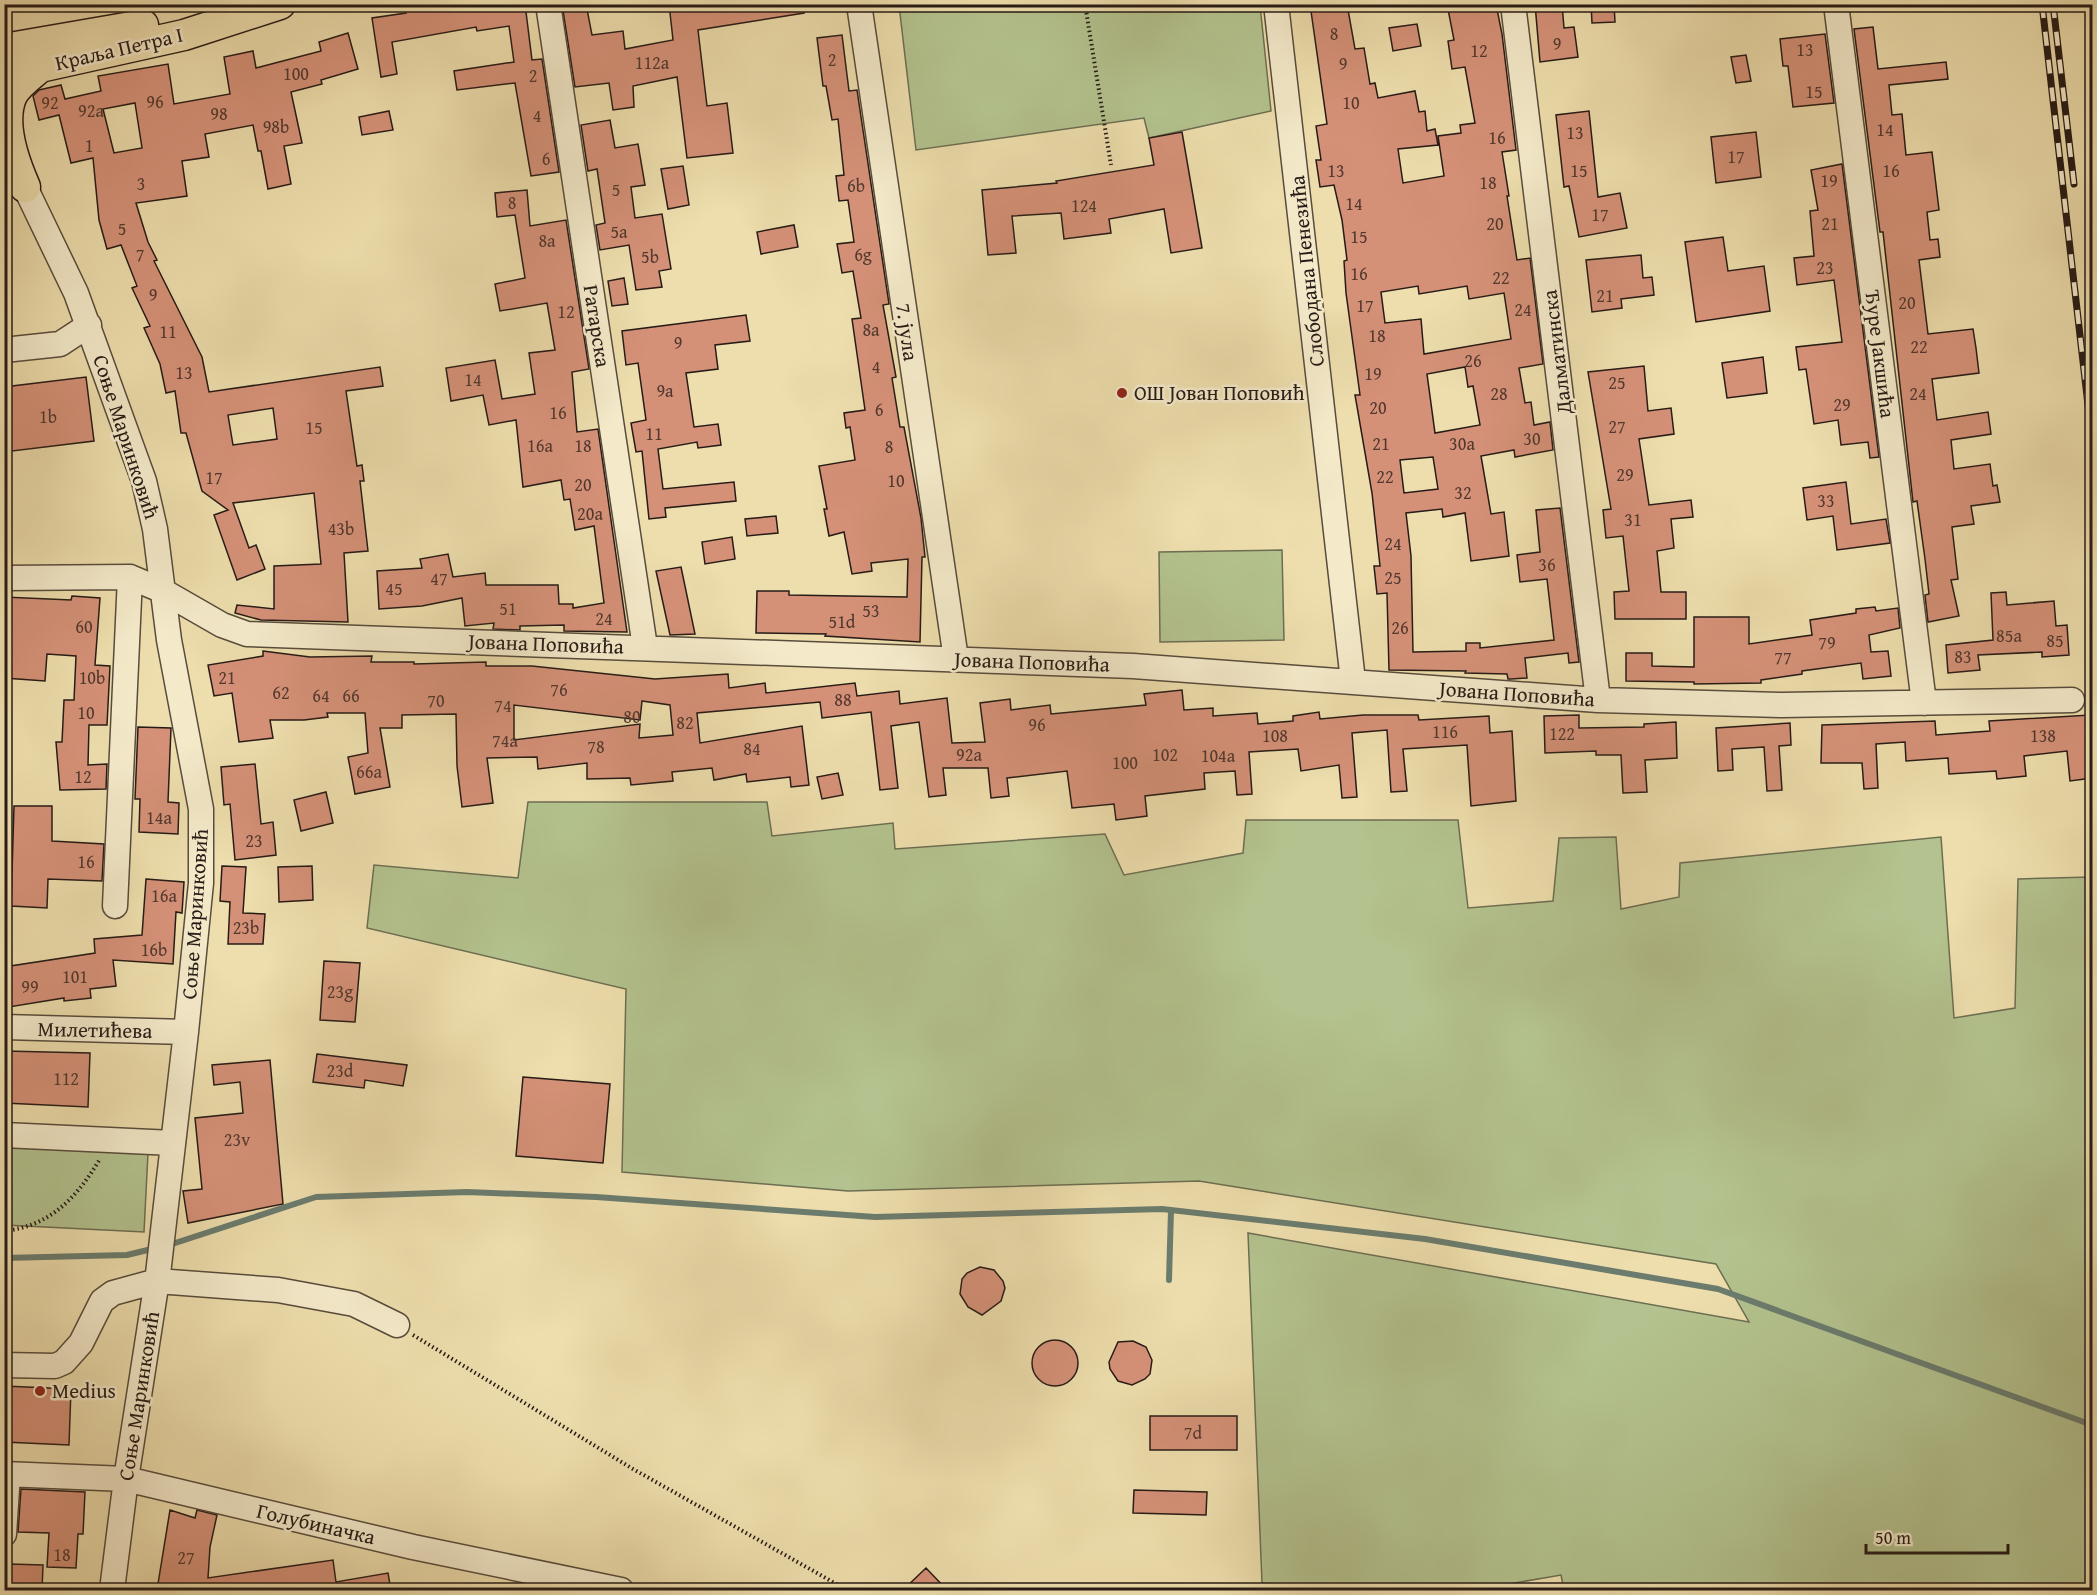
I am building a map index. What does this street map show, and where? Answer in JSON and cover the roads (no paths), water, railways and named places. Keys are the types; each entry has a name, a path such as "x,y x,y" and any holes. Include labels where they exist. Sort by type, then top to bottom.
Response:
{"main road":[{"name":"Краља Петра I","path":"4,49 205,14 274,6"},
{"name":"Краља Петра I","path":"4,75 184,35 274,6"},
{"path":"25,187 14,160 8,130 9,104 19,85 39,68"}],"street":[{"name":"Ратарска","path":"549,4 645,647"},
{"name":"7. јула","path":"859,4 956,659"},
{"name":"Слободана Пенезића","path":"1276,4 1353,681"},
{"name":"Далматинска","path":"1513,4 1598,700"},
{"name":"Ђуре Јакшића","path":"1836,4 1924,702"},
{"name":"Соње Маринковић","path":"4,160 25,187 89,325 144,481 155,529 169,640 201,809 201,883 186,1032 157,1278 126,1479 112,1590"},
{"path":"4,350 60,344 89,325"},
{"name":"Јована Поповића","path":"4,578 130,578 161,590 222,625 247,634 1133,666 1598,700 1782,705 2072,700"},
{"path":"115,906 130,578"},
{"path":"169,640 184,621 199,611"},
{"name":"Милетићева","path":"4,1027 186,1032"},
{"path":"4,1135 173,1143"},
{"path":"4,1365 55,1366 64,1362 81,1343 102,1301 113,1293 157,1278 278,1290 354,1304 397,1325"},
{"name":"Голубиначка","path":"4,1534 6,1474 126,1479 413,1547 621,1590"}],"waterway":[{"path":"166,1246 316,1197 467,1192 596,1197 875,1217 1162,1209 1425,1239 1718,1289 2092,1425"},
{"path":"1169,1280 1171,1210"},
{"path":"4,1258 127,1255 156,1248"}],"railway":[{"path":"2042,4 2092,440"},
{"path":"2053,4 2074,184"}],"place":[{"name":"ОШ Јован Поповић","path":"1122,393"},
{"name":"Medius","path":"40,1391"}]}
